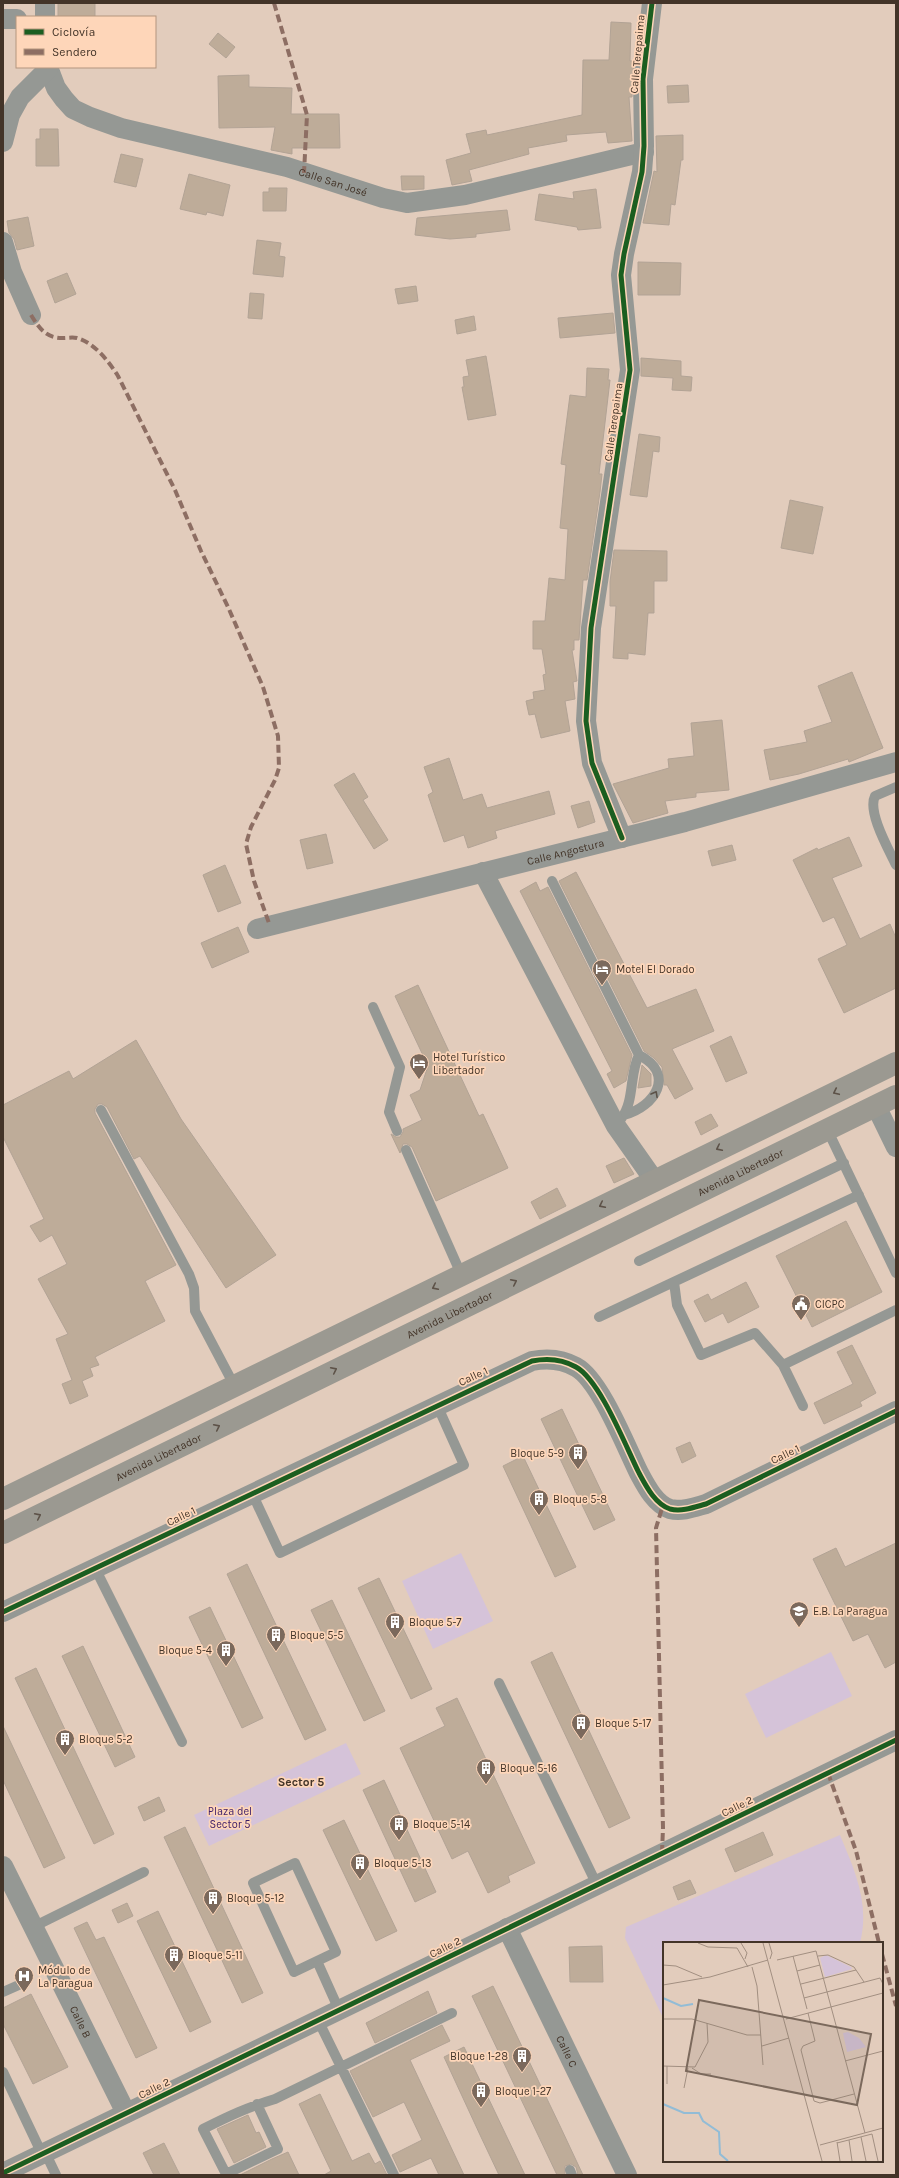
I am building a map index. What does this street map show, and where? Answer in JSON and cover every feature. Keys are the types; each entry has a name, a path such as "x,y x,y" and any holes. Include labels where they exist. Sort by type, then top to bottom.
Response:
{"main road":[{"path":"3,1499 461,1274 896,1063"},
{"path":"863,1079 876,1106"},
{"name":"Avenida Libertador","path":"3,1533 896,1096"}],"street":[{"path":"45,3 45,16"},
{"name":"Calle Terepaima","path":"622,838 592,763 586,721 591,628 630,370 621,275 624,254 642,172 644,152 643,79 652,3"},
{"path":"3,19 16,19"},
{"path":"3,142 10,115 20,98 48,68"},
{"name":"Calle San José","path":"48,68 56,88 64,99 73,109 90,118 121,128 287,167 383,198 407,203 465,194 644,152"},
{"path":"3,242 12,272 31,315"},
{"name":"Calle Angostura","path":"257,929 685,822 896,762"},
{"path":"483,872 654,1180"},
{"path":"876,1106 896,1147"},
{"name":"Calle 1","path":"3,1612 532,1361 554,1359 576,1367 592,1382 602,1398 643,1481 653,1496 662,1505 678,1510 706,1504 896,1411"},
{"name":"Calle 2","path":"3,2173 896,1740"},
{"name":"Calle B","path":"3,1866 126,2113"},
{"name":"Calle C","path":"507,1928 627,2175"}],"lane":[{"path":"896,787 875,796 873,803 878,825 893,850 896,865"},
{"path":"552,880 640,1055 647,1058 654,1067 658,1078 658,1088 654,1098 645,1106 620,1121"},
{"path":"373,1007 400,1068 389,1112 397,1131"},
{"path":"620,1121 630,1096 635,1066 640,1055"},
{"path":"101,1110 190,1274 194,1288 196,1311 234,1385"},
{"path":"827,1129 896,1273"},
{"path":"406,1150 461,1274"},
{"path":"639,1261 844,1163"},
{"path":"599,1317 859,1195"},
{"path":"674,1282 677,1305 701,1355 755,1333 782,1365 803,1406"},
{"path":"782,1365 896,1310"},
{"path":"252,1493 280,1553 295,1546 464,1465 437,1405"},
{"path":"95,1568 182,1742"},
{"path":"499,1683 597,1885"},
{"path":"295,1863 336,1952 317,1961 294,1972 253,1883 295,1863"},
{"path":"33,1927 144,1872"},
{"path":"317,1961 339,2010"},
{"path":"3,1992 20,1984"},
{"path":"257,2104 278,2149 226,2174 203,2129 243,2109 257,2104 275,2098 341,2067 452,2012"},
{"path":"318,2020 394,2175"},
{"path":"3,2072 43,2153 56,2175"}],"green space":[{"path":"461,1553 493,1621 433,1649 402,1581"},
{"path":"831,1652 852,1696 766,1738 745,1694"},
{"name":"Plaza del Sector 5","path":"346,1743 361,1774 209,1846 194,1815"},
{"path":"840,1835 856,1875 862,1901 863,1929 860,1942 663,1942 663,2018 625,1938 626,1927"}],"building":[{"path":"58,3 95,3 95,16 58,16"},
{"path":"611,22 631,23 630,61 634,61 632,97 629,97 632,141 608,143 606,132 566,135 567,141 528,148 529,154 469,170 472,181 452,185 446,160 471,153 466,134 486,130 487,135 582,115 583,60 609,60"},
{"path":"218,33 235,47 226,58 209,44"},
{"path":"249,75 249,87 292,88 291,114 339,114 340,148 292,148 292,154 271,150 275,127 219,128 218,76"},
{"path":"688,85 689,102 668,103 667,86"},
{"path":"40,129 58,129 59,166 36,166 36,139 40,139"},
{"path":"683,135 683,160 681,160 675,205 671,204 669,225 643,223 654,171 657,172 656,136"},
{"path":"121,154 143,159 136,187 114,182"},
{"path":"189,174 230,185 223,216 207,212 206,215 180,209"},
{"path":"401,176 424,176 424,189 402,190"},
{"path":"269,188 287,188 286,211 263,211 263,192 269,192"},
{"path":"596,189 601,228 578,230 577,227 535,220 539,194 574,199 573,192"},
{"path":"507,210 510,230 476,234 476,237 450,239 415,235 417,218"},
{"path":"28,217 34,246 17,250 14,239 9,233 7,221"},
{"path":"257,240 281,243 279,256 285,257 283,277 253,274"},
{"path":"638,262 681,263 680,295 638,295"},
{"path":"67,273 76,294 55,303 47,281"},
{"path":"416,286 418,301 398,304 395,289"},
{"path":"250,293 264,294 262,319 248,318"},
{"path":"613,313 615,333 560,338 558,318"},
{"path":"474,316 476,330 457,334 455,320"},
{"path":"486,356 496,415 468,420 462,387 464,387 463,377 469,376 466,360"},
{"path":"641,358 681,361 681,376 692,377 691,391 672,390 673,378 641,376"},
{"path":"587,368 609,369 608,380 610,380 599,474 602,474 600,492 587,580 583,580 579,640 574,640 574,650 572,650 577,681 573,682 575,699 565,701 570,731 541,738 535,714 529,715 526,701 534,699 533,692 545,690 543,675 546,674 542,649 533,649 533,621 545,621 549,578 565,580 568,529 560,528 566,465 561,464 570,395 586,397"},
{"path":"639,434 660,437 659,452 653,451 647,497 630,495"},
{"path":"790,500 823,507 813,554 781,548"},
{"path":"614,550 667,551 667,581 654,581 654,613 648,613 645,655 628,653 628,659 613,658 616,606 610,606 610,582"},
{"path":"852,672 883,748 849,762 848,759 799,774 770,780 764,750 807,742 804,731 832,722 818,686"},
{"path":"722,720 729,790 696,793 696,797 665,801 668,813 633,823 613,784 669,768 668,759 694,756 691,723"},
{"path":"449,758 463,800 482,794 487,808 549,791 555,814 495,831 497,838 468,848 464,835 444,842 428,795 433,792 424,767"},
{"path":"354,773 368,797 363,800 388,840 374,849 334,785"},
{"path":"589,801 595,822 578,828 571,806"},
{"path":"326,834 333,863 307,869 300,840"},
{"path":"849,837 862,866 832,878 860,939 890,924 896,938 896,988 844,1013 818,959 847,945 834,917 823,922 793,860 817,848 818,850"},
{"path":"732,845 736,860 712,866 708,851"},
{"path":"225,865 241,903 218,912 203,875"},
{"path":"576,872 647,1008 696,989 714,1031 672,1049 693,1089 675,1099 667,1085 664,1085 662,1067 654,1058 644,1051 559,881"},
{"path":"536,882 540,891 548,887 632,1055 626,1081 614,1088 607,1074 612,1071 520,891"},
{"path":"238,927 249,952 212,968 201,943"},
{"path":"418,985 479,1116 483,1114 508,1168 436,1201 412,1147 407,1144 403,1144 400,1153 391,1134 396,1137 400,1137 403,1129 422,1120 410,1095 420,1090 428,1066 395,996"},
{"path":"731,1036 747,1073 726,1082 710,1046"},
{"path":"136,1040 181,1119 276,1255 226,1288 140,1156 134,1159 107,1107 102,1104 98,1104 95,1109 95,1113 176,1265 145,1281 165,1321 95,1357 99,1365 90,1368 93,1376 82,1381 88,1396 70,1404 62,1384 72,1380 56,1339 68,1334 38,1279 67,1264 52,1235 40,1242 30,1226 44,1219 3,1137 3,1105 69,1071 73,1079"},
{"path":"642,1065 651,1074 651,1086 638,1088"},
{"path":"711,1114 718,1126 701,1135 695,1122"},
{"path":"624,1158 634,1174 614,1183 606,1166"},
{"path":"557,1188 566,1206 540,1219 531,1202"},
{"path":"846,1221 882,1292 812,1327 776,1256"},
{"path":"746,1282 759,1307 728,1323 723,1313 705,1322 694,1301 708,1294 711,1300"},
{"path":"852,1345 876,1393 860,1402 862,1406 824,1424 814,1403 853,1384 837,1352"},
{"name":"Bloque 5-9","path":"562,1409 615,1520 594,1530 541,1419"},
{"path":"690,1442 696,1456 682,1463 676,1448"},
{"name":"Bloque 5-8","path":"523,1456 576,1567 555,1577 503,1466"},
{"path":"896,1543 896,1662 885,1668 868,1634 853,1641 813,1559 836,1548 845,1567"},
{"name":"Bloque 5-5","path":"247,1564 326,1730 305,1740 227,1574"},
{"name":"Bloque 5-7","path":"379,1578 432,1689 411,1699 358,1588"},
{"path":"332,1600 385,1711 364,1721 311,1610"},
{"name":"Bloque 5-4","path":"210,1607 263,1718 242,1728 189,1617"},
{"path":"83,1646 135,1757 115,1767 62,1656"},
{"name":"Bloque 5-17","path":"552,1652 630,1818 609,1828 531,1662"},
{"name":"Bloque 5-2","path":"36,1668 114,1834 94,1844 15,1678"},
{"path":"457,1698 535,1863 508,1876 510,1882 488,1893 468,1851 452,1859 400,1748 445,1726 436,1708"},
{"path":"3,1726 65,1858 44,1868 3,1780"},
{"name":"Bloque 5-14","path":"384,1780 436,1892 415,1902 363,1790"},
{"path":"159,1797 165,1811 144,1821 138,1807"},
{"name":"Bloque 5-13","path":"344,1820 397,1931 376,1941 323,1830"},
{"name":"Bloque 5-12","path":"185,1827 263,1993 242,2003 164,1837"},
{"path":"763,1832 773,1855 735,1872 725,1849"},
{"path":"690,1880 696,1893 678,1900 673,1887"},
{"path":"127,1903 133,1916 118,1923 112,1910"},
{"name":"Bloque 5-11","path":"158,1911 211,2022 190,2032 137,1921"},
{"path":"87,1922 96,1940 104,1937 157,2048 136,2058 74,1928"},
{"path":"602,1946 603,1982 570,1982 569,1947"},
{"name":"Bloque 1-28","path":"493,1986 583,2175 578,2175 576,2167 571,2164 565,2166 565,2175 557,2175 472,1996"},
{"path":"428,1991 437,2013 375,2043 366,2023"},
{"path":"31,1994 68,2067 33,2084 3,2024 3,2008"},
{"path":"442,2025 450,2041 410,2060 464,2175 439,2175 431,2158 400,2172 392,2155 422,2140 404,2102 373,2117 350,2071"},
{"name":"Bloque 1-27","path":"464,2047 525,2175 499,2175 444,2057"},
{"path":"320,2094 352,2161 369,2153 375,2164 380,2161 387,2175 324,2175 331,2171 299,2104"},
{"path":"248,2115 256,2133 259,2132 266,2147 234,2163 217,2129"},
{"path":"164,2143 180,2175 154,2175 143,2153"},
{"path":"288,2152 299,2175 240,2175 272,2159"}],"marked path":[{"path":"274,3 307,115 304,173"},
{"path":"31,315 40,328 47,334 56,338 77,338 90,344 106,359 118,376 175,490 263,687 278,736 279,768 275,780 251,827 246,844 254,881 270,926"},
{"path":"662,1853 663,1828 656,1528 663,1505"},
{"path":"828,1773 856,1851 879,1942"},
{"path":"883,1958 896,2006"}],"cycle path":[{"path":"622,838 592,763 586,721 591,628 630,370 621,275 624,254 642,172 644,146 643,79 652,3"},
{"path":"3,1612 532,1361 549,1359 560,1361 571,1364 585,1374 594,1385 612,1415 648,1489 655,1499 665,1507 675,1510 688,1509 706,1504 896,1411"},
{"path":"3,2173 896,1740"}],"place":[{"name":"Motel El Dorado","path":"602,986"},
{"name":"Hotel Turístico Libertador","path":"419,1080"},
{"name":"CICPC","path":"801,1321"},
{"name":"Bloque 5-9","path":"578,1470"},
{"name":"Bloque 5-8","path":"539,1516"},
{"name":"E.B. La Paragua","path":"799,1628"},
{"name":"Bloque 5-7","path":"395,1639"},
{"name":"Bloque 5-5","path":"276,1652"},
{"name":"Bloque 5-4","path":"226,1667"},
{"name":"Bloque 5-17","path":"581,1740"},
{"name":"Bloque 5-2","path":"65,1756"},
{"name":"Bloque 5-16","path":"486,1785"},
{"name":"Bloque 5-14","path":"399,1841"},
{"name":"Bloque 5-13","path":"360,1880"},
{"name":"Bloque 5-12","path":"213,1915"},
{"name":"Bloque 5-11","path":"174,1972"},
{"name":"Módulo de La Paragua","path":"24,1993"},
{"name":"Bloque 1-28","path":"522,2073"},
{"name":"Bloque 1-27","path":"481,2108"}],"district":[{"name":"Sector 5","path":"301,1782"}]}
